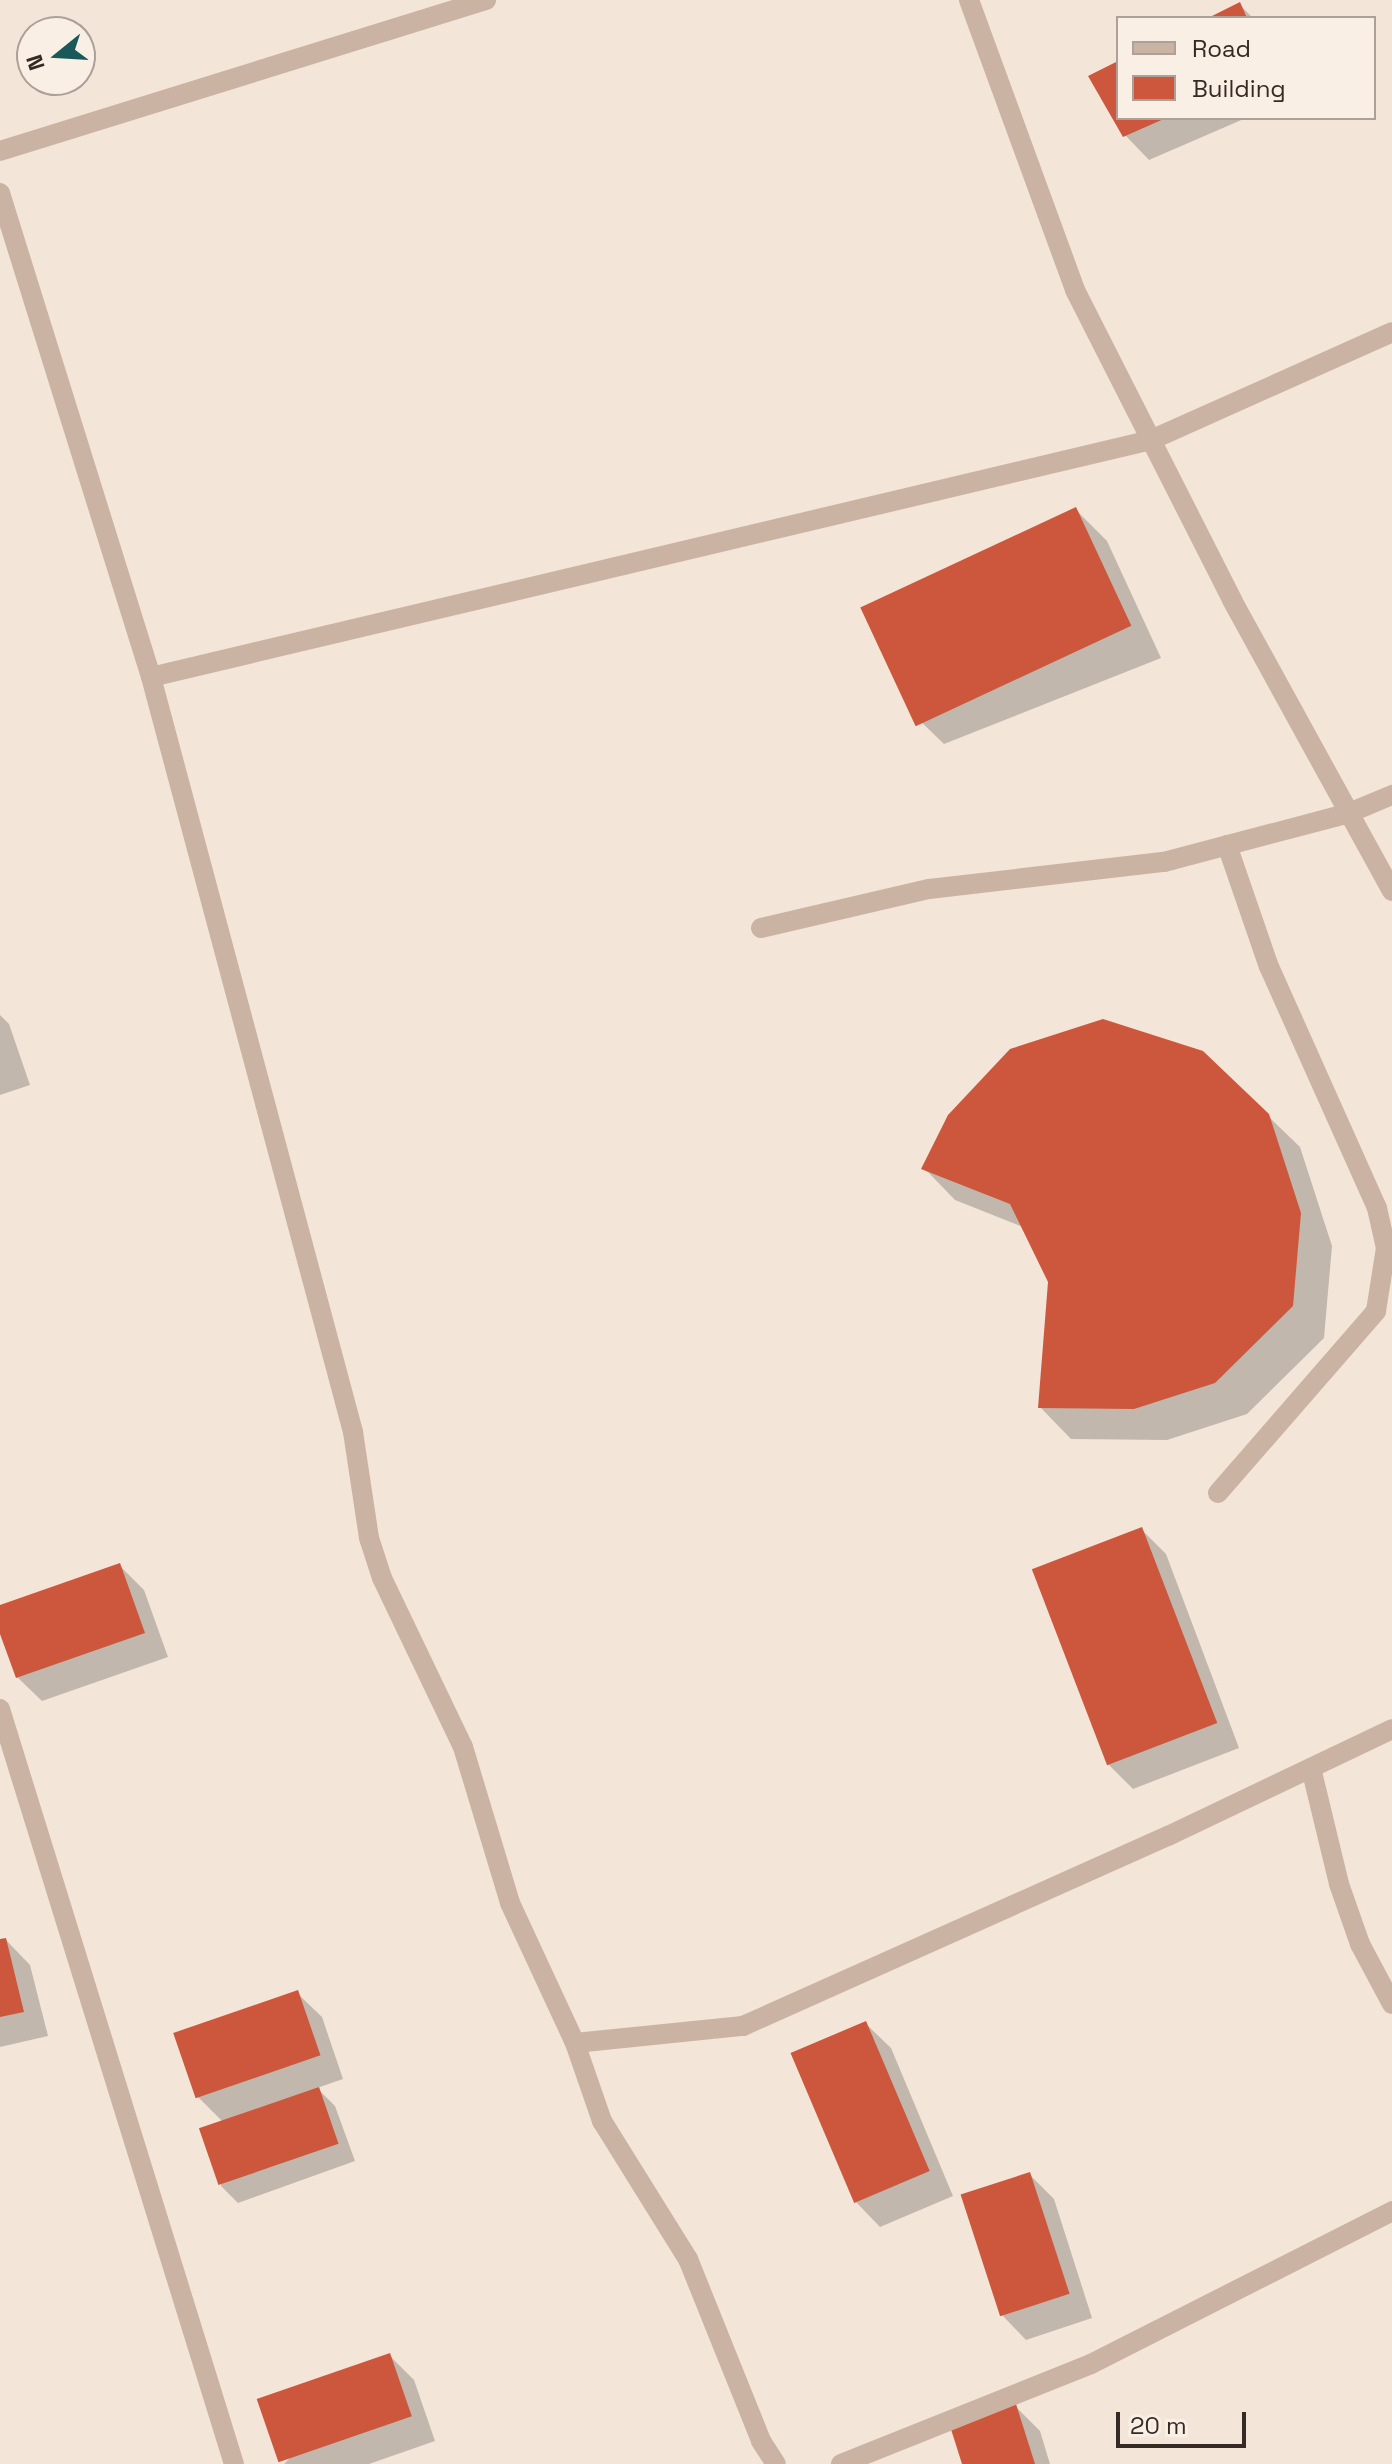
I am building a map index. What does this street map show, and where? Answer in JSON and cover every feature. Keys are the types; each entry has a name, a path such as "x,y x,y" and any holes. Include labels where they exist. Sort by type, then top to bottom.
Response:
{"street":[{"path":"0,151 486,0"},
{"path":"969,0 1075,290 1151,440 1392,891"},
{"path":"0,193 151,677 353,1432 373,1552 463,1747 510,1903 575,2043 602,2121 688,2259 761,2441 776,2464"},
{"path":"151,677 1151,440 1392,332"},
{"path":"761,928 929,889 1164,862 1349,813 1392,795"},
{"path":"1218,1493 1376,1311 1386,1248 1377,1208 1269,967 1227,845"},
{"path":"0,1709 234,2464"},
{"path":"575,2043 743,2026 1392,1729"},
{"path":"1311,1768 1339,1884 1360,1944 1392,2004"},
{"path":"841,2464 1091,2364 1392,2211"}],"building":[{"path":"1240,2 1246,16 1212,16"},
{"path":"1116,62 1116,120 1161,120 1123,137 1088,76"},
{"path":"1076,507 1131,626 916,726 860,608"},
{"path":"1103,1019 1203,1051 1269,1114 1301,1213 1293,1306 1215,1383 1134,1409 1038,1408 1048,1282 1010,1204 921,1169 948,1115 1010,1049"},
{"path":"1142,1527 1217,1723 1107,1765 1032,1569"},
{"path":"120,1563 145,1633 16,1678 0,1634 0,1605"},
{"path":"6,1938 24,2012 0,2017 0,1939"},
{"path":"298,1990 320,2055 196,2098 173,2033"},
{"path":"866,2021 930,2171 854,2203 791,2053"},
{"path":"319,2087 339,2144 218,2185 199,2128"},
{"path":"1030,2172 1070,2294 1000,2316 961,2195"},
{"path":"390,2353 412,2416 278,2462 257,2399"},
{"path":"1016,2404 1035,2464 962,2464 950,2426"}]}
